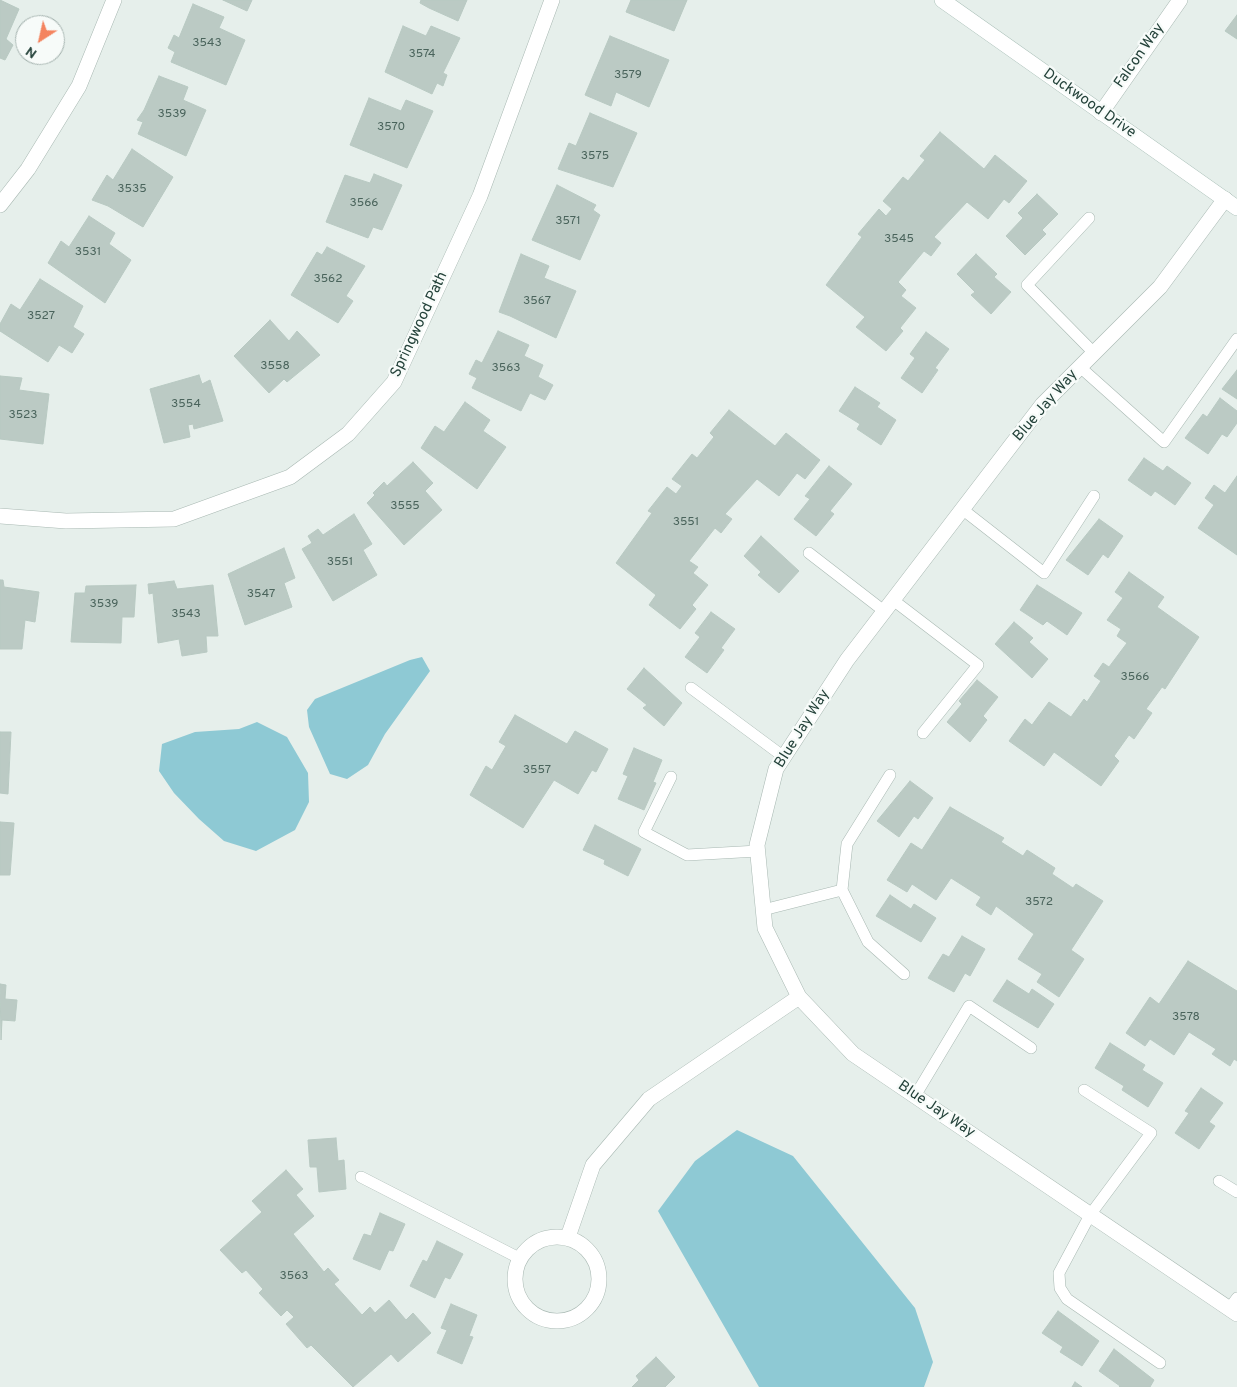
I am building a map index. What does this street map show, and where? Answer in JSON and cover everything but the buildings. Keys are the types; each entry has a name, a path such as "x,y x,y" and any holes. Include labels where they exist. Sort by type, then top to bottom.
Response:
{"street":[{"path":"0,205 28,169 79,86 114,0"},
{"name":"Springwood Path","path":"0,516 66,520 174,518 290,477 348,434 394,382 480,196 552,0"},
{"name":"Duckwood Drive","path":"942,0 1231,204"},
{"name":"Falcon Way","path":"1101,113 1180,0"},
{"name":"Blue Jay Way","path":"1231,204 1160,287 1042,405 847,660 776,769 757,845 765,928 799,997 853,1054 1090,1215 1234,1307"},
{"path":"568,1238 592,1165 649,1099 799,997"},
{"path":"554,1236 568,1238 581,1243 591,1253 598,1265 600,1279 598,1293 580,1315 567,1320 553,1322 539,1318 528,1310 519,1299 515,1286 515,1272 519,1258 528,1247 540,1240 554,1236"}],"lane":[{"path":"1089,218 1026,285 1094,353"},
{"path":"1080,367 1164,442 1237,339"},
{"path":"962,509 1044,573 1094,496"},
{"path":"809,554 978,665 923,733"},
{"path":"691,688 784,757"},
{"path":"890,775 847,844 842,890 868,942 904,974"},
{"path":"671,777 644,832 687,856 758,851"},
{"path":"763,910 842,890"},
{"path":"915,1096 969,1006 1031,1048"},
{"path":"1084,1090 1152,1133 1090,1215 1059,1273 1060,1288 1067,1299 1160,1363"},
{"path":"361,1177 519,1258"},
{"path":"1219,1181 1237,1192"}],"water":[{"path":"422,657 430,671 385,734 368,765 347,779 330,774 309,727 307,710 315,699 410,660"},
{"path":"257,722 287,737 308,773 309,802 295,830 256,851 224,841 174,793 159,771 162,744 195,732 239,729"},
{"path":"737,1130 793,1156 915,1308 933,1362 924,1387 759,1387 658,1211 695,1161"}]}
